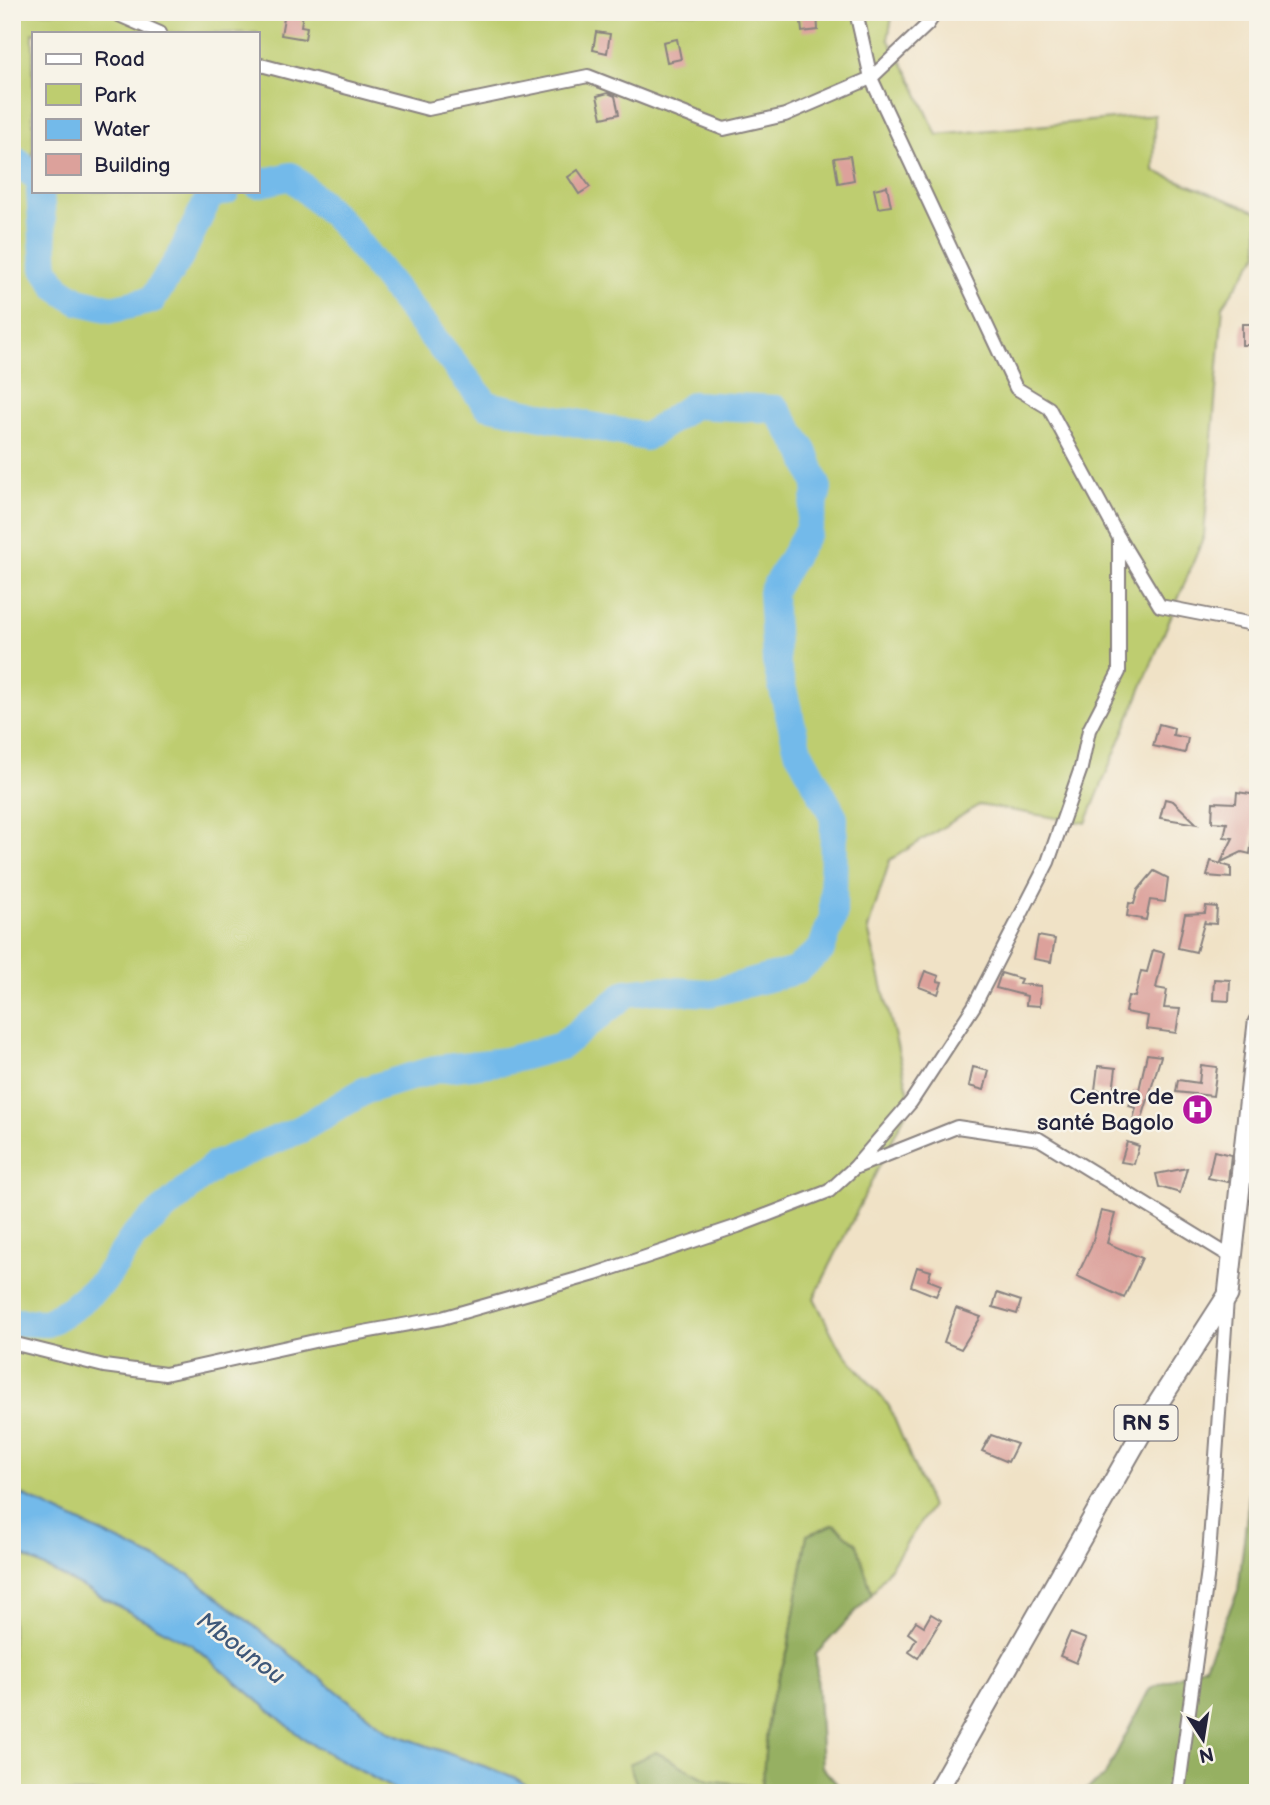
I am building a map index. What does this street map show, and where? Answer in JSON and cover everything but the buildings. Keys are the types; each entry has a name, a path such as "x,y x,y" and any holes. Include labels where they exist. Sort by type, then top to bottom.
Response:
{"main road":[{"name":"RN 5","path":"936,1793 1159,1402 1228,1295 1252,1134 1258,1023"}],"street":[{"path":"112,12 158,32"},
{"path":"856,12 872,78 1016,388 1049,408 1119,538 1160,606 1258,625"},
{"path":"259,65 428,109 588,76 724,129 785,115 872,78 928,25 936,12"},
{"path":"12,1343 104,1366 165,1374 319,1340 442,1318 595,1274 738,1226 828,1191 854,1168 911,1102 974,1006 1048,862 1081,768 1089,730 1119,672 1119,538"},
{"path":"854,1168 957,1127 1039,1139 1233,1258"},
{"path":"1178,1793 1208,1570 1228,1295"}],"green space":[{"path":"12,12 893,12 888,39 909,74 937,135 1155,115 1154,171 1258,212 1258,254 1223,306 1204,536 1086,823 979,805 890,860 868,929 911,1102 814,1298 837,1344 889,1406 931,1507 872,1594 856,1544 807,1535 788,1650 769,1706 762,1788 708,1780 656,1752 637,1789 640,1793 538,1793 514,1777 389,1732 188,1574 12,1490"},
{"path":"1258,1451 1258,1793 1081,1793 1104,1777 1150,1688 1205,1665 1238,1591 1254,1454"},
{"path":"834,1524 857,1544 872,1594 816,1654 822,1767 845,1793 640,1793 629,1764 656,1752 708,1780 762,1787 769,1706 788,1650 807,1535"},
{"path":"12,1550 192,1645 306,1741 401,1793 12,1793"}],"water":[{"name":"Mbounou","path":"12,1490 188,1574 389,1732 514,1777 538,1793 401,1793 306,1741 192,1645 12,1550"}],"waterway":[{"path":"12,158 32,173"},
{"path":"12,1322 47,1323 72,1308 103,1282 135,1235 215,1165 301,1129 366,1090 437,1069 506,1061 561,1046 627,993 654,990 711,993 795,971 821,950 833,917 834,817 798,750 776,662 772,592 808,531 818,488 804,451 776,409 693,405 646,437 487,405 341,222 291,176 259,184"},
{"path":"40,192 45,268 58,288 78,301 112,309 152,300 180,257 210,195 222,192"}],"place":[{"name":"Centre de santé Bagolo","path":"1197,1109"}]}
